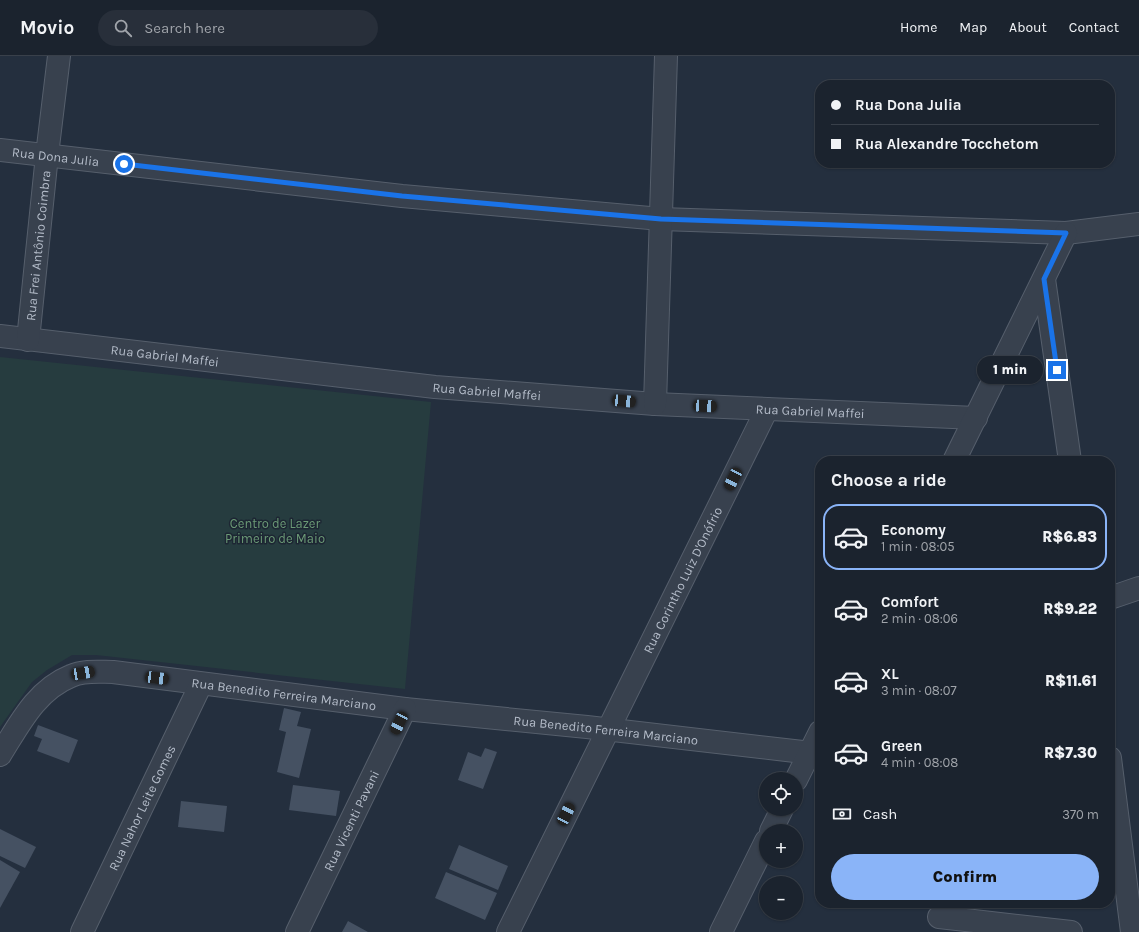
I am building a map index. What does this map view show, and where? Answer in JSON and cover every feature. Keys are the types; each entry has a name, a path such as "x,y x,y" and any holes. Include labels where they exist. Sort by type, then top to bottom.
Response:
{"street":[{"name":"Rua Frei Antônio Coimbra","path":"28,340 59,56"},
{"path":"655,404 666,56"},
{"name":"Rua Dona Julia","path":"0,150 402,196 661,219 1066,233 1139,224"},
{"path":"957,456 1066,233"},
{"path":"1044,279 1069,456"},
{"name":"Rua Gabriel Maffei","path":"0,336 435,387 655,404 976,418"},
{"name":"Rua Corintho Luiz D'Onófrio","path":"508,932 767,410"},
{"path":"1115,596 1139,588"},
{"name":"Rua Benedito Ferreira Marciano","path":"0,755 28,711 37,700 59,682 72,675 94,671 114,672 405,709 608,729 815,753"},
{"name":"Rua Nahor Leite Gomes","path":"82,932 201,684"},
{"name":"Rua Vicenti Pavani","path":"297,932 405,709"},
{"path":"802,772 815,753"},
{"path":"1115,798 1132,932"},
{"path":"721,932 759,855"},
{"path":"937,922 1071,932"}],"green space":[{"name":"Centro de Lazer Primeiro de Maio","path":"0,357 431,402 405,689 96,655 72,655 47,670 32,682 0,727"}],"building":[{"path":"284,708 301,712 297,726 311,729 299,778 277,772 286,732 279,730"},
{"path":"38,725 78,740 69,763 37,751 42,739 34,736"},
{"path":"485,748 497,752 483,789 458,780 468,752 481,757"},
{"path":"293,785 340,791 336,816 289,810"},
{"path":"181,801 227,806 224,832 178,827"},
{"path":"0,829 36,847 25,868 0,856"},
{"path":"459,845 508,866 498,890 449,869"},
{"path":"0,860 20,872 0,908"},
{"path":"446,872 497,893 485,920 435,898"},
{"path":"348,921 368,932 342,932"}],"route":[{"path":"124,164 402,196 661,219 1066,233 1044,279 1057,370"}]}
